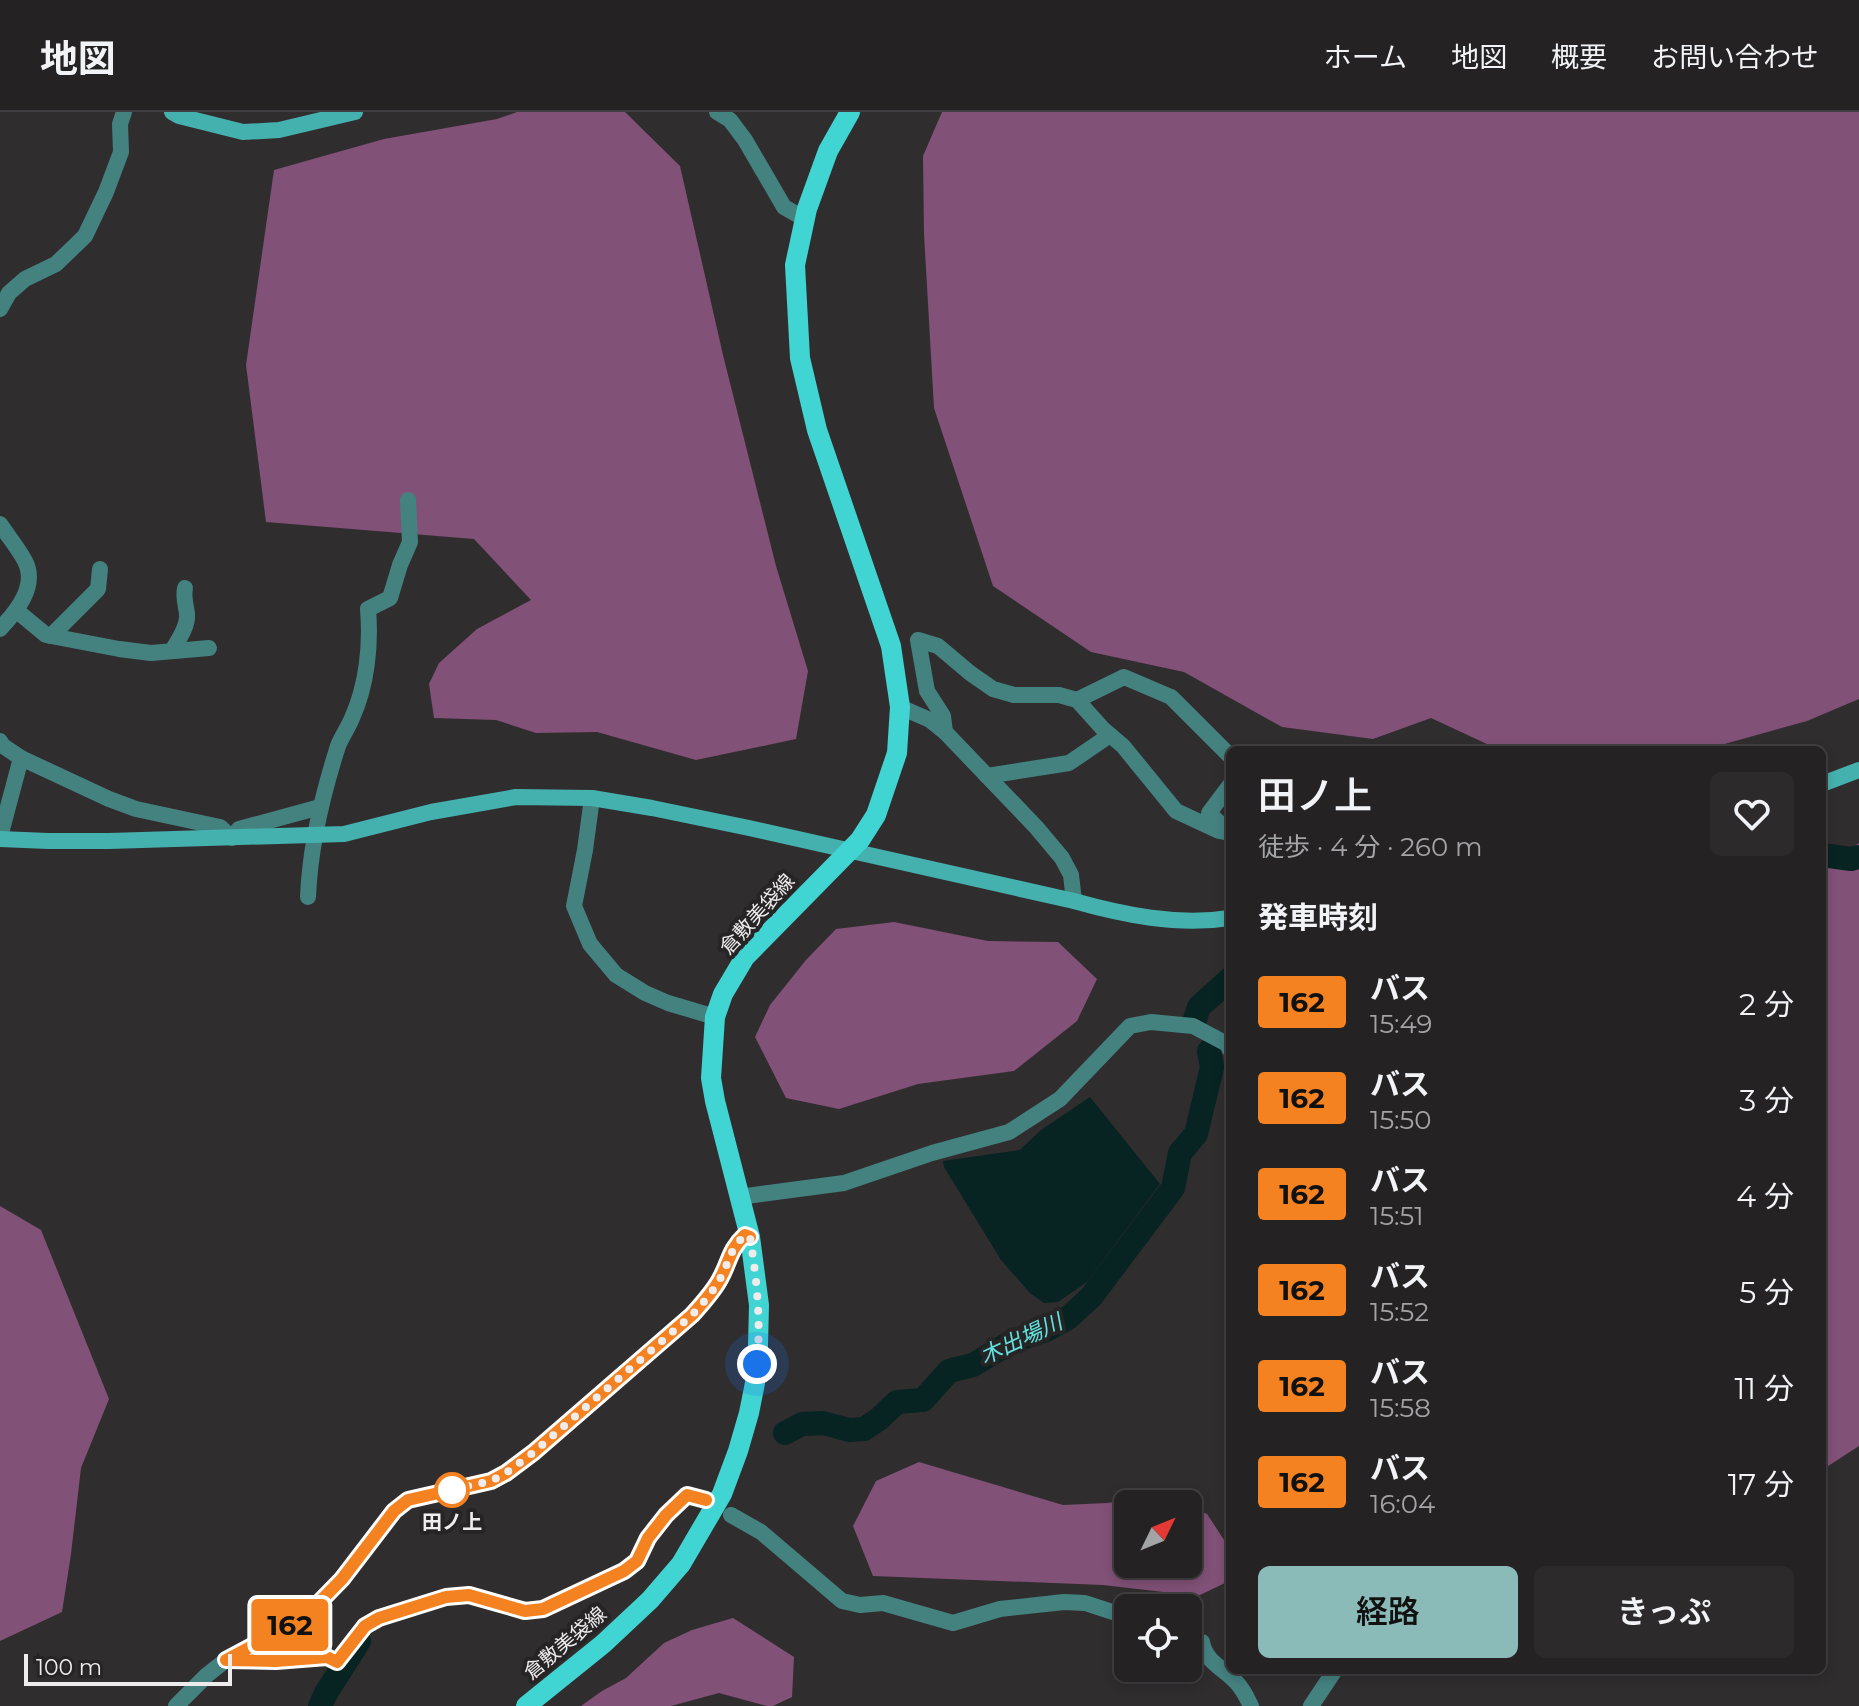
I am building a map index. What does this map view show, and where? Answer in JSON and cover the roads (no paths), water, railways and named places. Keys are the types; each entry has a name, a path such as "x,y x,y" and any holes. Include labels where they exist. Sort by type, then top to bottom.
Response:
{"main road":[{"name":"倉敷美袋線","path":"526,1706 580,1663 650,1600 681,1564 722,1494 742,1438 755,1383 759,1305 750,1237 711,1078 715,1017 723,994 745,957 860,840 876,815 897,753 900,707 891,646 817,430 800,358 795,265 807,209 828,151 850,112"}],"street":[{"path":"0,309 9,293 25,279 56,264 85,236 121,152 120,124 124,112"},
{"path":"172,112 243,132 279,130 355,112"},
{"path":"726,115 745,140 784,207 805,219"},
{"path":"308,897 309,863 320,807 367,668 370,637 368,609 390,598 410,542 408,500"},
{"path":"0,524 26,564 30,582 17,611 0,629"},
{"path":"51,636 98,589 100,569"},
{"path":"172,651 188,618 183,597 185,588"},
{"path":"17,611 51,636 151,653 209,648"},
{"path":"945,732 943,716 927,691 918,640 938,646 993,689 1014,695 1059,695 1077,700 1123,746 1176,811 1226,832"},
{"path":"1077,700 1124,677 1171,697 1226,752"},
{"path":"900,707 930,720 945,732 1036,827 1062,858 1071,875 1074,901"},
{"path":"987,776 1069,763 1110,735"},
{"path":"0,741 21,758 136,809 220,827 232,838"},
{"path":"21,758 0,838 63,841 344,834 431,812 516,797 592,798 839,848 1102,909 1164,920 1226,919"},
{"path":"1826,782 1859,770"},
{"path":"1226,790 1209,813 1226,829"},
{"path":"592,798 574,906 590,944 616,975 645,993 715,1017"},
{"path":"232,838 239,829 320,807"},
{"path":"739,1197 844,1183 932,1153 1009,1132 1060,1099 1130,1026 1151,1022 1193,1026 1226,1043"},
{"path":"176,1706 226,1660 303,1619 342,1579 394,1511 408,1500 491,1481 534,1452 692,1315 708,1298 720,1278 733,1246 745,1235 750,1237"},
{"path":"226,1660 276,1661 327,1657 337,1662 365,1626 379,1618 446,1597 469,1595 525,1611 543,1609 624,1571 637,1561 648,1538 687,1495 706,1500"},
{"path":"731,1515 761,1532 842,1601 860,1605 883,1603 953,1623 1000,1609 1064,1602 1085,1603 1114,1612"},
{"path":"1202,1642 1204,1652 1226,1673"},
{"path":"1228,1674 1240,1686 1251,1706"},
{"path":"1311,1706 1332,1674"}],"water":[{"path":"1090,1097 1160,1184 1087,1282 1058,1302 1044,1303 1030,1293 1001,1260 943,1161 1020,1150 1041,1130"}],"waterway":[{"name":"木出場川","path":"1826,856 1859,857"},
{"name":"木出場川","path":"1195,1019 1199,1007 1226,983"},
{"name":"木出場川","path":"785,1433 802,1424 823,1423 849,1430 864,1429 897,1402 923,1400 949,1371 973,1365 1013,1341 1046,1330 1068,1318 1091,1297 1173,1188 1180,1153 1196,1134 1212,1067 1209,1051"},
{"name":"木出場川","path":"320,1706 359,1641"}],"place":[{"name":"田ノ上","path":"452,1490"}]}
